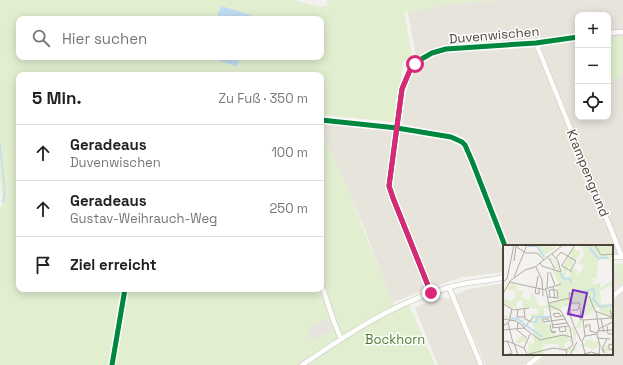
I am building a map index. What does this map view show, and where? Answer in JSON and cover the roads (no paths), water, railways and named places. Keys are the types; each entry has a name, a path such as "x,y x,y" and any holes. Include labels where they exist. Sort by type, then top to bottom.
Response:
{"street":[{"path":"611,33 623,32"},
{"name":"Duvenwischen","path":"431,293 389,186 402,89 410,70 421,59 432,53 446,49 536,43 575,37"},
{"name":"Krampengrund","path":"536,43 622,257"},
{"path":"324,120 397,128 451,137 462,142 465,145 472,161 505,245"},
{"path":"302,365 369,321 395,308 449,287 464,283 503,277"},
{"path":"449,287 481,365"},
{"path":"613,296 623,288"},
{"path":"324,292 341,339"},
{"path":"528,365 541,355"}],"water":[{"path":"221,6 251,15 251,16 217,16"},
{"path":"216,60 239,60 238,65 236,66"}],"waterway":[{"path":"0,144 5,194 3,202"}],"park label":[{"name":"Bockhorn","path":"395,339"}]}
